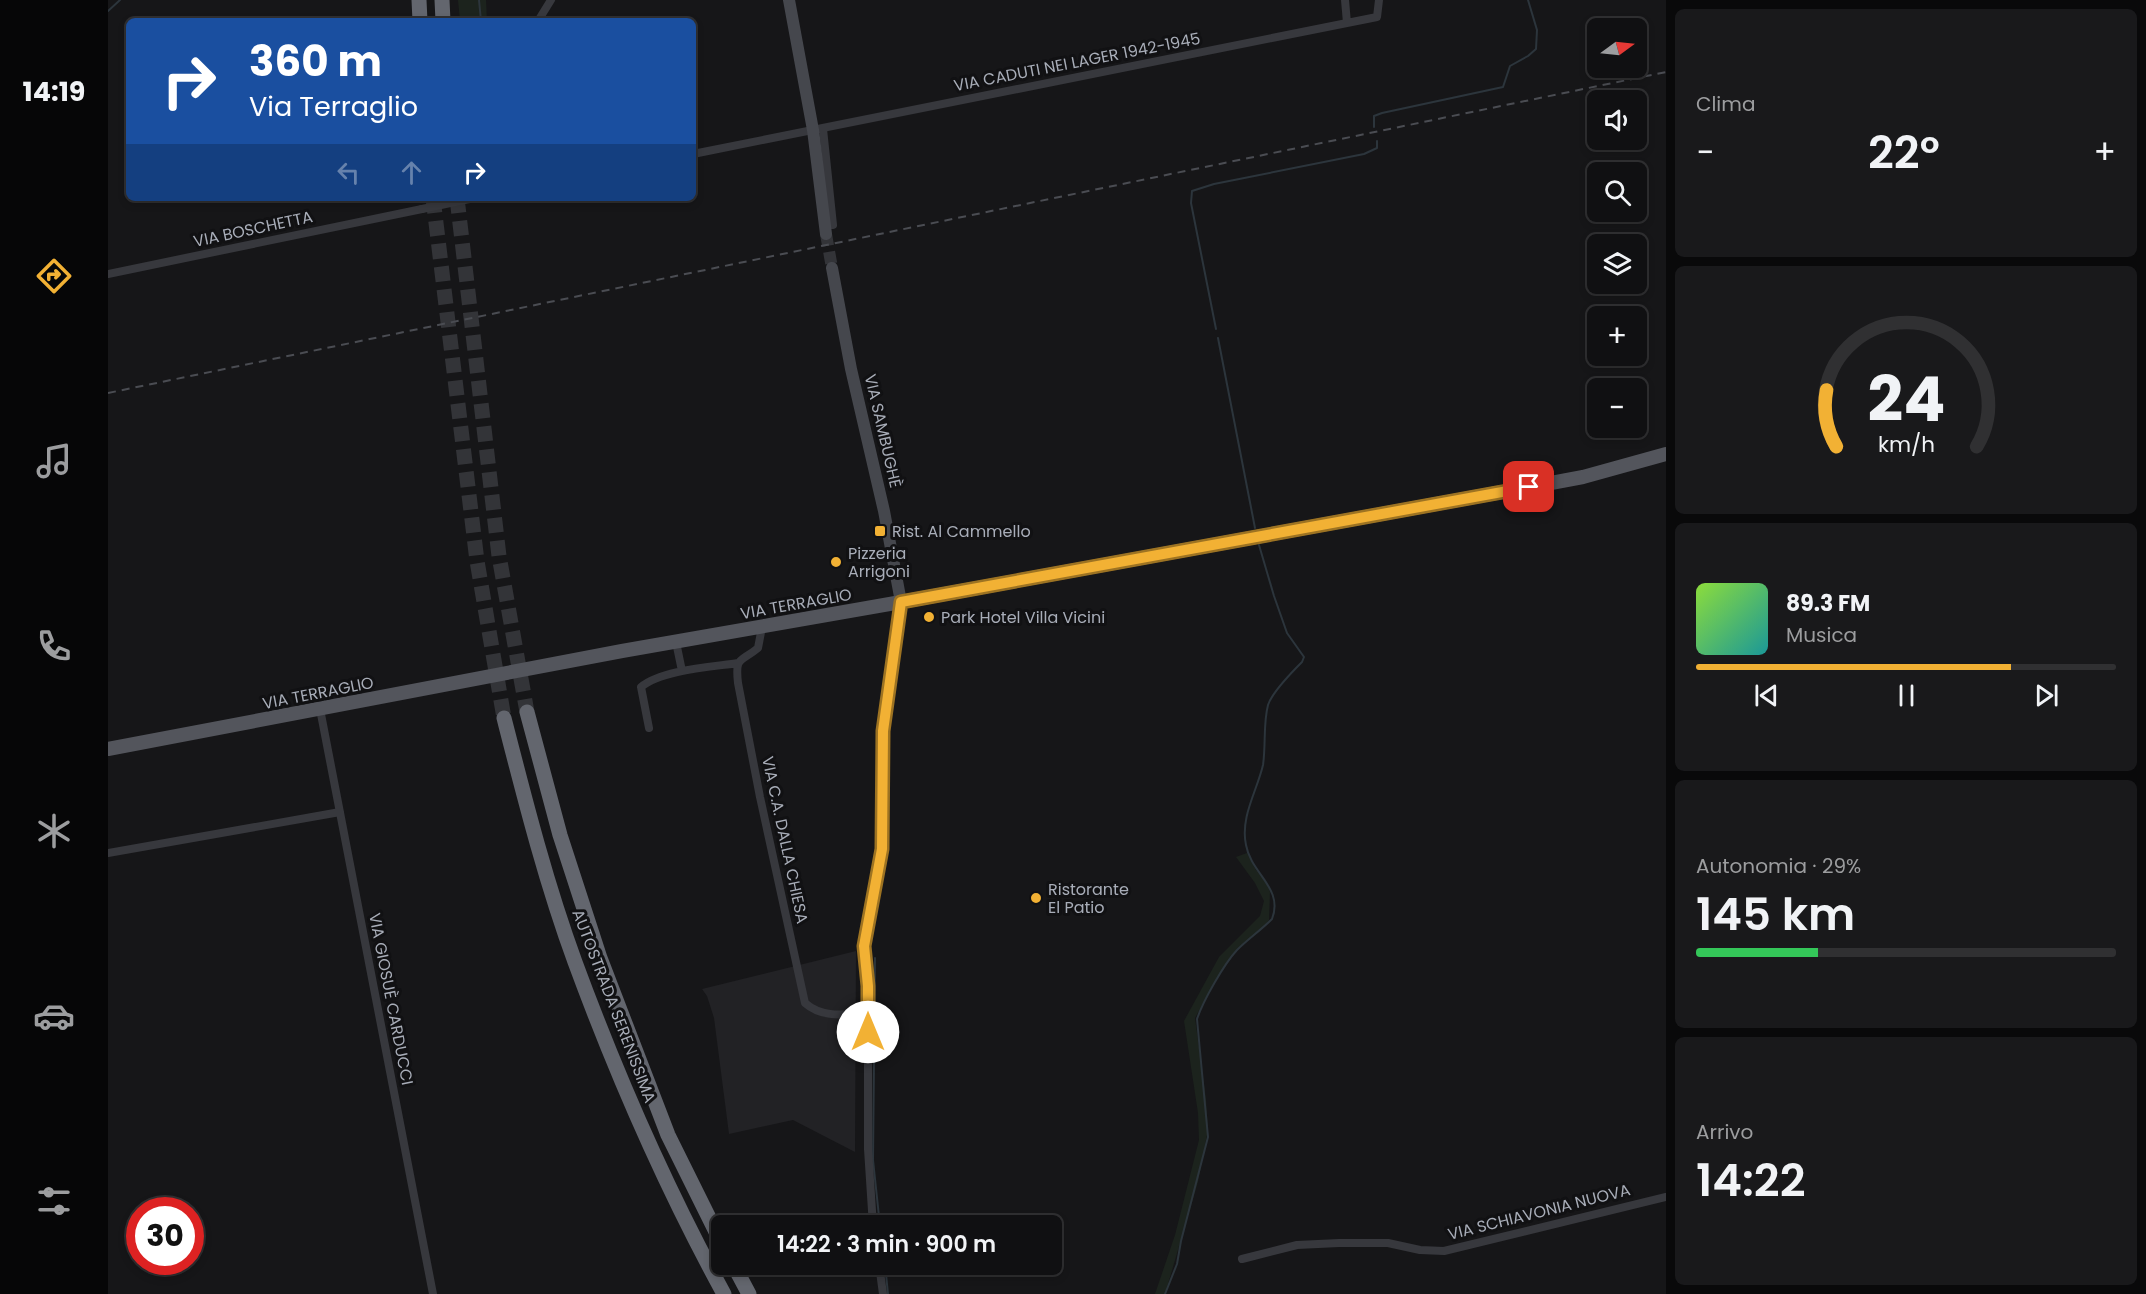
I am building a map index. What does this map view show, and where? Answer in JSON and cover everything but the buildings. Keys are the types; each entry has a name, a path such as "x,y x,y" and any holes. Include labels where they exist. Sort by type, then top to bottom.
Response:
{"highway":[{"path":"419,0 420,18"},
{"path":"442,0 443,18"},
{"name":"AUTOSTRADA SERENISSIMA","path":"527,712 560,835 600,958 668,1135 711,1222"},
{"name":"AUTOSTRADA SERENISSIMA","path":"504,718 535,838 579,971 648,1142 724,1294"},
{"path":"739,1275 749,1294"}],"main road":[{"name":"VIA TERRAGLIO","path":"108,749 676,642 1551,483 1666,454"}],"street":[{"path":"540,18 551,0"},
{"path":"789,0 818,129 829,230"},
{"path":"1345,0 1347,23"},
{"name":"VIA CADUTI NEI LAGER 1942-1945","path":"818,129 1377,17 1379,0"},
{"path":"696,153 818,129"},
{"name":"VIA BOSCHETTA","path":"108,274 460,201"},
{"name":"VIA SAMBUGHÈ","path":"832,268 901,602"},
{"path":"872,1215 868,1149 868,986 864,946 882,849 883,731 901,602"},
{"path":"649,728 641,687 650,679 682,671 738,663 742,657 755,651 759,644 762,627"},
{"path":"676,642 682,671"},
{"name":"VIA C.A. DALLA CHIESA","path":"738,663 736,670 744,720 806,1003 814,1011 826,1015 868,1013"},
{"name":"VIA GIOSUÈ CARDUCCI","path":"320,709 433,1294"},
{"path":"108,853 340,812"},
{"name":"VIA SCHIAVONIA NUOVA","path":"1242,1259 1297,1245 1339,1243 1388,1243 1420,1250 1444,1251 1666,1197"},
{"path":"880,1275 883,1294"}],"shaded area":[{"path":"458,0 486,0 487,18 460,18"},
{"path":"1247,853 1256,870 1266,881 1270,892 1269,920 1259,932 1237,949 1220,973 1195,1018 1208,1130 1198,1182 1165,1294 1155,1294 1175,1235 1199,1140 1198,1113 1184,1021 1219,957 1260,916 1264,901 1255,883 1236,857"},
{"path":"856,951 855,1152 793,1120 729,1134 714,1018 707,996 702,989"}],"waterway":[{"path":"108,11 120,0"},
{"path":"479,0 481,18"},
{"path":"1374,127 1374,116 1382,113 1503,87 1510,66 1536,49 1537,30 1528,0"},
{"path":"1216,329 1191,203 1192,191 1214,184 1364,154 1377,148 1377,141"},
{"path":"1218,338 1255,528"},
{"path":"1165,1294 1177,1264 1208,1137 1197,1019 1226,964 1237,950 1272,919 1275,908 1274,898 1249,855 1245,824 1263,765 1268,705 1278,688 1304,657 1287,633 1259,545"},
{"path":"875,958 873,1160 879,1215"},
{"path":"886,1275 888,1294"}],"tunnel":[{"path":"433,201 477,561 504,718"},
{"path":"457,201 499,556 527,712"},
{"path":"826,234 832,268"}],"railway":[{"path":"108,393 1666,72"}],"place":[{"name":"Rist. Al Cammello","path":"880,531"},
{"name":"Pizzeria Arrigoni","path":"836,562"},
{"name":"Park Hotel Villa Vicini","path":"929,617"},
{"name":"Ristorante El Patio","path":"1036,898"}],"route":[{"path":"868,1032 868,986 864,946 882,849 883,731 901,602 1529,487"}]}
